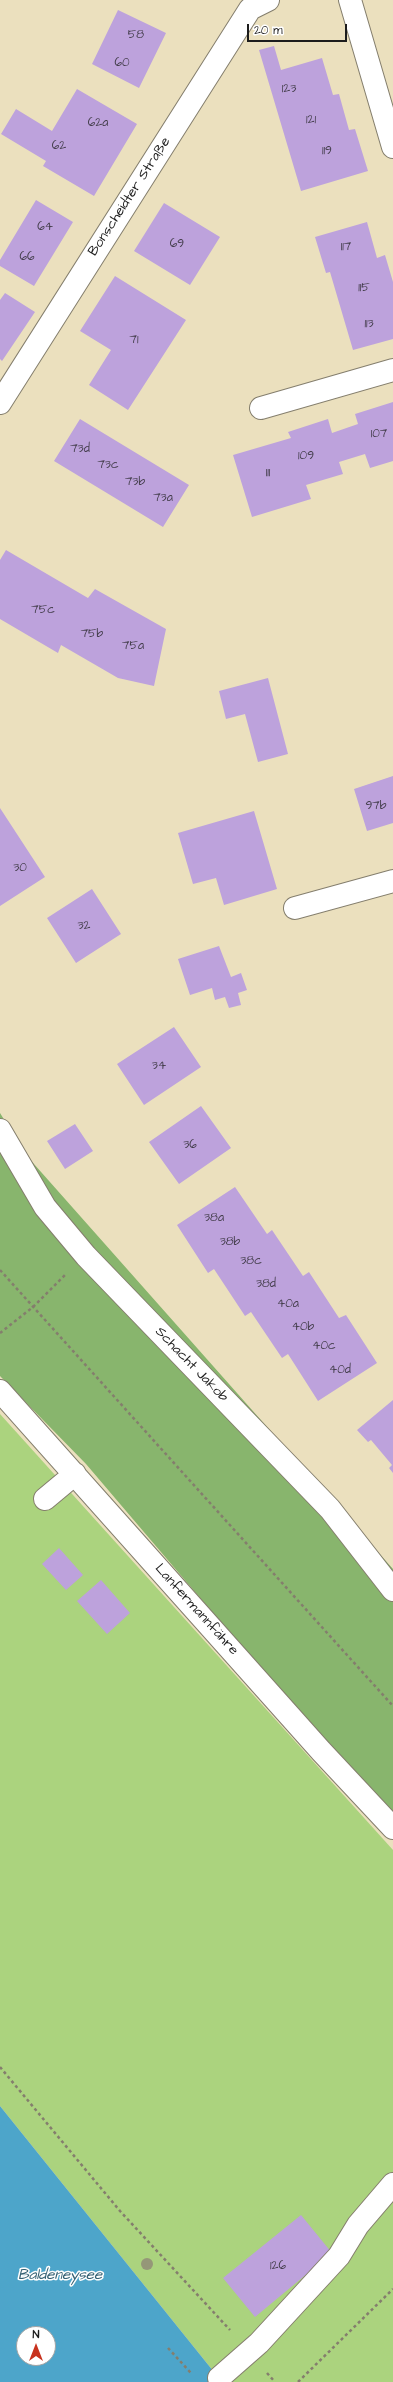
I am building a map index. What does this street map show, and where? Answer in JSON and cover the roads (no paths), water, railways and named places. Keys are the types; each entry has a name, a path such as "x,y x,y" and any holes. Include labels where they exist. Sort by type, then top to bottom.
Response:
{"street":[{"name":"Bonscheidter Straße","path":"0,403 250,9 268,0"},
{"path":"350,0 393,147"},
{"path":"262,408 393,370"},
{"path":"295,908 393,881"},
{"name":"Schacht Jakob","path":"0,1130 45,1207 86,1256 330,1509 393,1590"},
{"name":"Lanfermannfähre","path":"0,1391 321,1751 393,1828"},
{"path":"45,1499 75,1474"},
{"path":"218,2378 250,2352 339,2256 358,2225 393,2184"}],"water":[{"name":"Baldeneysee","path":"0,2106 222,2382 0,2382"}]}
